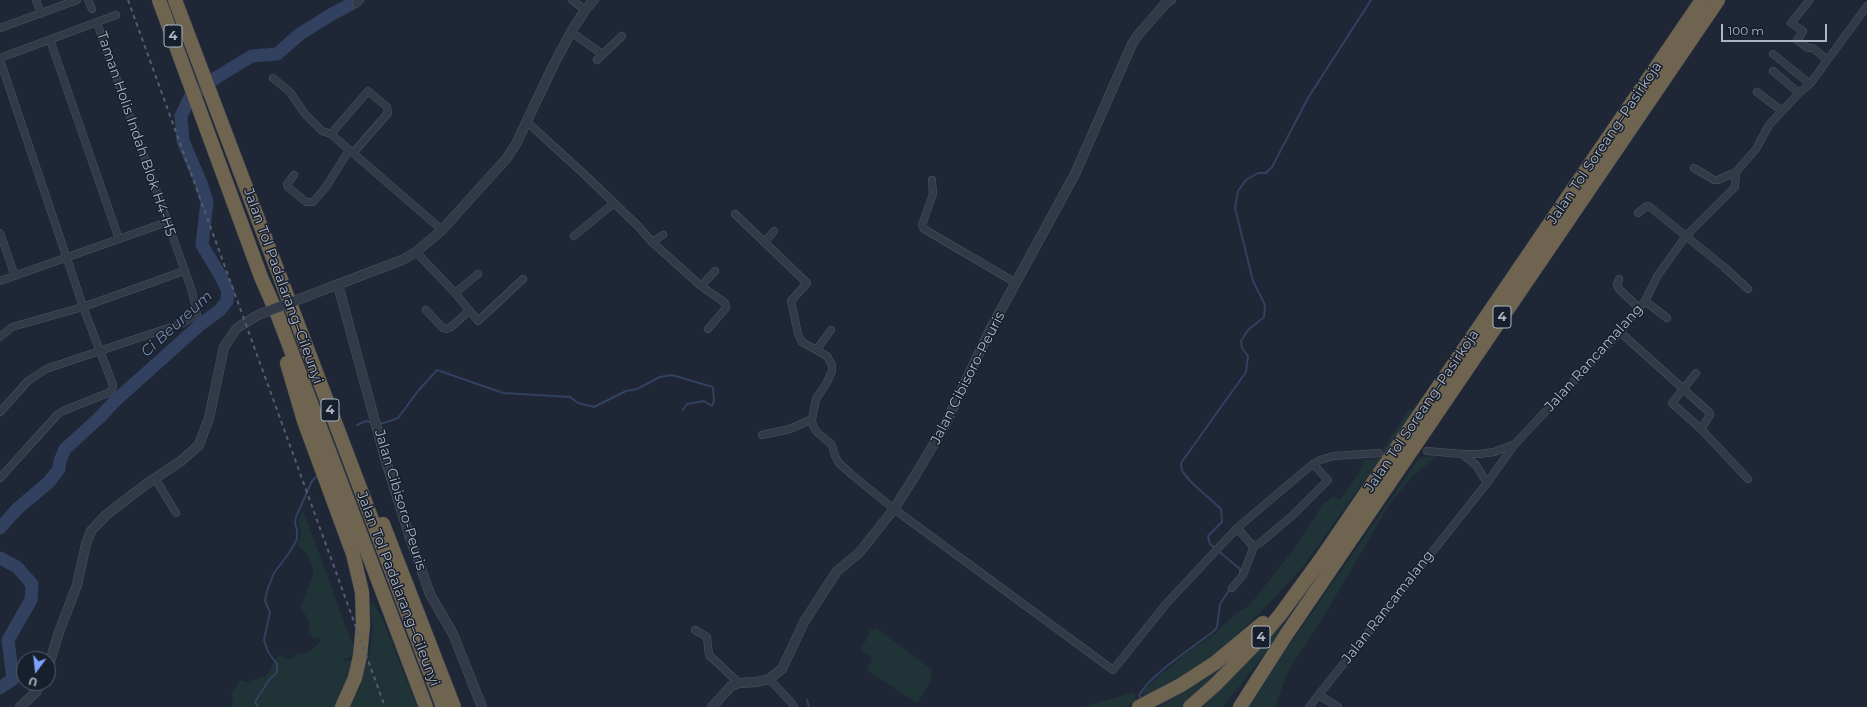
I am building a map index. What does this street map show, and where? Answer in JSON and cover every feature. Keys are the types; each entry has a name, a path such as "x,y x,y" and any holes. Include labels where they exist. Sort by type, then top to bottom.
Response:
{"highway":[{"name":"Jalan Tol Padalarang–Cileunyi","path":"159,0 261,277 278,316 426,707"},
{"name":"Jalan Tol Padalarang–Cileunyi","path":"175,0 219,113 311,363 443,707"},
{"name":"Jalan Tol Soreang–Pasirkoja","path":"1190,707 1220,680 1258,640 1280,615 1321,559 1702,0"},
{"name":"Jalan Tol Soreang–Pasirkoja","path":"1240,707 1286,635 1718,0"},
{"path":"261,277 304,421 343,526 360,581 364,615 362,646 355,678 342,707"},
{"path":"311,363 335,409 357,459 454,707"},
{"path":"1140,707 1181,685 1228,654 1275,611 1321,559"},
{"path":"404,579 463,707"},
{"path":"1232,707 1286,635"}],"street":[{"path":"36,0 41,14"},
{"path":"0,28 77,0"},
{"path":"88,0 92,9"},
{"path":"572,0 585,10"},
{"path":"53,651 77,585 86,544 91,531 106,515 155,478 181,461 199,445 209,418 224,347 237,328 258,315 390,265 416,252 442,230 499,168 516,144 571,32 585,10 594,0"},
{"name":"Jalan Cibisoro-Peuris","path":"769,679 782,669 804,622 837,571 859,553 894,509 945,425 990,330 1075,174 1132,44 1166,3 1171,0"},
{"path":"1809,1 1790,23 1803,31 1797,40 1808,48 1813,48 1828,60"},
{"name":"Jalan Rancamalang","path":"1309,707 1487,484 1515,444 1620,332 1637,306 1645,301 1658,275 1686,236 1732,192 1735,187 1736,175 1756,149 1769,125 1799,93 1810,84 1867,6"},
{"path":"0,478 57,415 63,411 108,393 114,386 83,307 0,59 116,15"},
{"name":"Taman Holis Indah Blok H4-H5","path":"97,23 196,305 197,314 183,323 100,350"},
{"path":"571,32 599,57 622,36"},
{"path":"50,40 119,239"},
{"path":"1774,54 1810,84"},
{"path":"1773,71 1799,93"},
{"path":"272,78 290,92 305,114 322,131 331,134 442,230"},
{"path":"294,175 287,184 288,187 306,202 313,202 326,187 351,151 388,113 387,107 368,91 331,134"},
{"path":"1758,92 1782,111"},
{"path":"526,121 614,203 652,242 701,286 726,305 726,308 708,329"},
{"path":"1694,168 1714,180 1736,175"},
{"path":"932,180 933,194 922,225 924,229 1016,283"},
{"path":"574,236 614,203"},
{"path":"1638,213 1647,206 1650,207 1748,289"},
{"path":"735,214 807,282 790,301 800,338 807,345 817,348 827,356 832,365 832,371 826,384 816,399 812,419 813,426 817,432 832,446 839,463 894,509 1113,670 1166,604 1237,528 1313,464 1334,456 1378,453"},
{"path":"0,281 167,222"},
{"path":"765,242 774,231"},
{"path":"0,232 15,276"},
{"path":"652,242 663,235"},
{"path":"416,252 455,293 475,320 480,320 523,279"},
{"path":"0,337 12,327 83,307 184,271"},
{"path":"701,286 715,271"},
{"path":"455,293 478,274"},
{"path":"1619,279 1618,287 1637,306"},
{"name":"Jalan Cibisoro-Peuris","path":"338,285 373,416 409,535 430,594 453,634 482,707"},
{"path":"1645,301 1667,318"},
{"path":"426,310 443,328 446,329 452,327 469,311"},
{"path":"817,348 831,330"},
{"path":"1620,332 1710,413 1701,429"},
{"path":"0,412 28,381 46,369 100,350"},
{"path":"1696,373 1672,402 1701,429 1748,479"},
{"path":"762,435 790,429 812,419"},
{"path":"1427,451 1462,454 1494,452 1515,444"},
{"path":"1462,454 1476,465 1487,484"},
{"path":"1232,588 1243,575 1254,546 1260,543 1293,515 1328,480 1313,464"},
{"path":"155,478 176,513"},
{"path":"1237,528 1254,546"},
{"path":"695,630 707,637 709,655 739,683"},
{"path":"712,707 725,692 739,683 758,682 769,679 794,707"},
{"path":"20,707 37,691"},
{"path":"1319,695 1338,707"}],"green space":[{"path":"1410,408 1414,411 1302,568 1258,615 1222,649 1181,679 1144,700 1143,691 1148,686 1183,656 1217,632 1241,610 1249,606 1297,545 1324,502 1327,502 1333,496 1340,500 1359,473 1364,460 1377,459"},
{"path":"1437,456 1413,476 1390,503 1320,623 1288,671 1275,707 1249,707 1288,647 1419,458"},
{"path":"303,510 356,654 343,659 344,662 356,658 349,680 335,707 232,707 233,698 231,694 240,680 247,682 266,676 279,654 291,659 296,654 306,653 312,650 321,640 321,638 314,638 310,633 308,620 301,607 314,571 306,553 298,545 301,535 298,521"},
{"path":"374,604 382,618 417,707 350,707 360,688 370,652 373,628 370,609 371,605"},
{"path":"1283,624 1284,626 1259,661 1223,707 1197,707 1238,670"},
{"path":"876,628 932,670 930,683 917,703 867,670 872,659 871,656 863,652 860,648 865,642 870,630"},
{"path":"1242,651 1180,707 1159,707 1202,679"},
{"path":"1135,692 1137,702 1127,707 1083,707"}],"waterway":[{"name":"Ci Beureum","path":"0,528 17,509 49,482 59,469 60,461 65,449 99,418 116,400 201,324 220,310 227,301 228,291 202,245 207,202 201,183 183,141 181,116 190,97 217,77 252,56 277,54 300,34 351,4 353,0"},
{"path":"1240,574 1240,569 1210,544 1208,536 1222,522 1221,509 1191,482 1182,471 1181,463 1246,372 1248,356 1242,348 1241,341 1248,330 1264,317 1265,305 1253,281 1235,208 1238,191 1246,180 1258,173 1266,173 1272,167 1308,98 1371,0"},
{"path":"379,424 398,418 418,391 437,370 503,393 570,397 578,403 594,407 626,391 637,389 660,377 672,375 713,387 714,401 712,406 704,401 687,404 683,410"},
{"path":"357,425 366,421 373,423"},
{"path":"258,707 255,702 269,680 277,672 277,664 268,652 264,640 270,612 265,601 267,591 274,573 289,553 297,539 295,523 296,517 312,481 318,475"},
{"name":"Ci Beureum","path":"0,558 17,567 32,584 31,600 8,640 13,679 0,688"},
{"path":"1142,700 1139,695 1148,683 1168,665 1214,631 1217,627 1220,604 1230,589"},
{"path":"807,700 809,707"}],"railway":[{"path":"128,0 385,707"}]}
